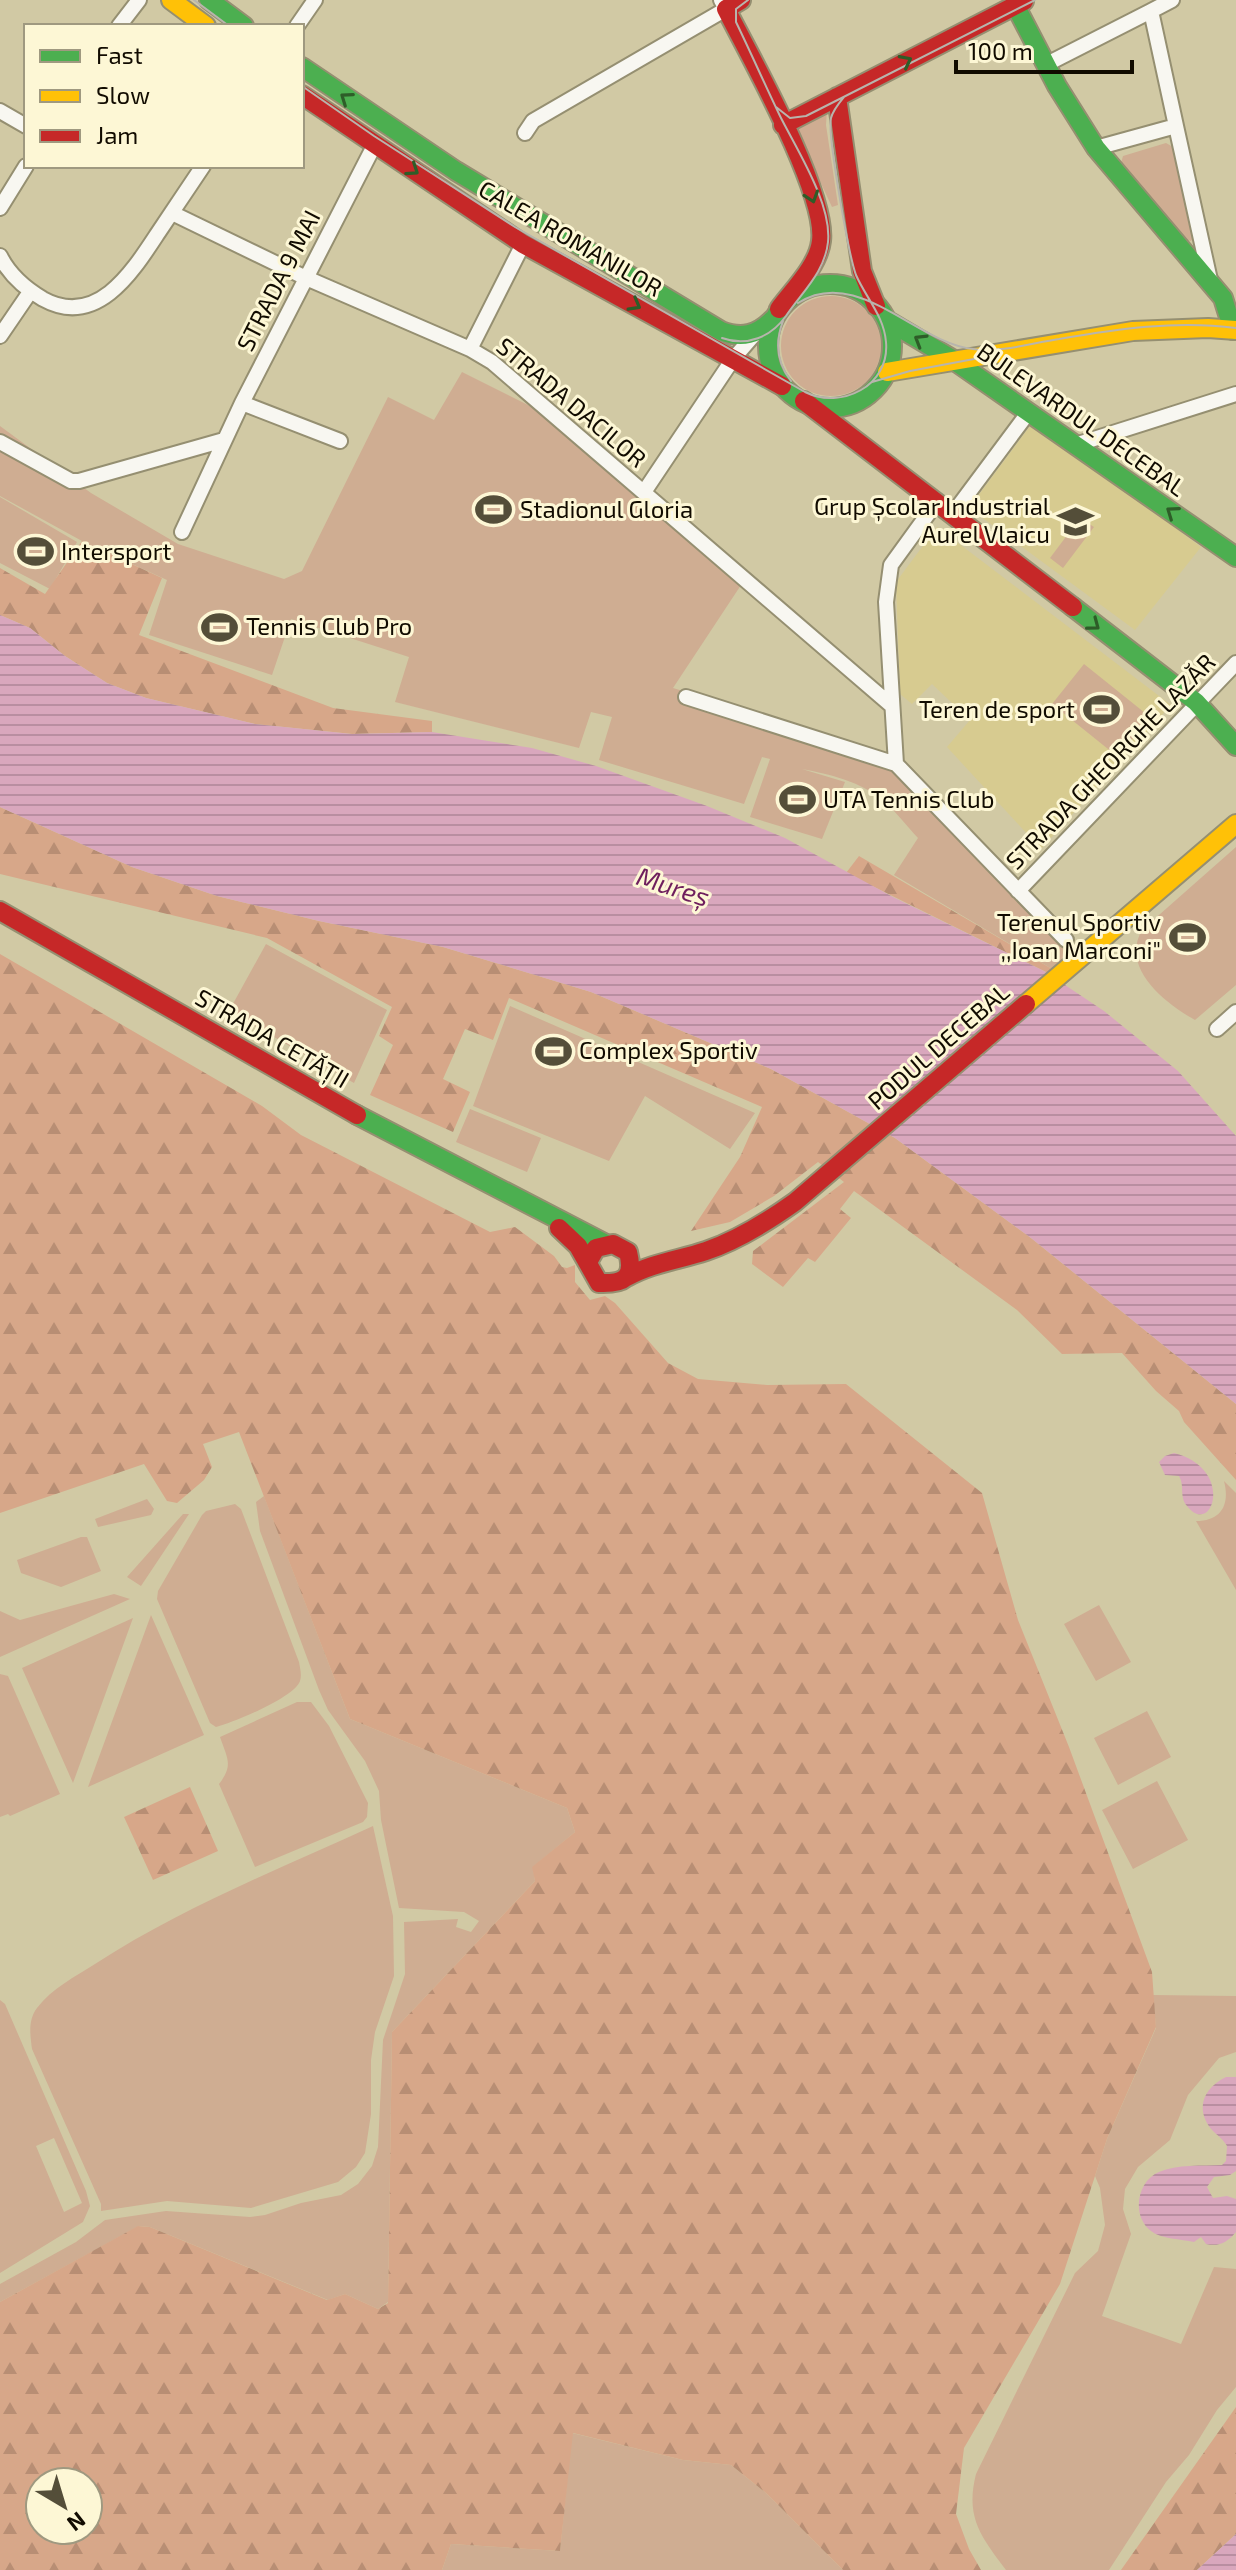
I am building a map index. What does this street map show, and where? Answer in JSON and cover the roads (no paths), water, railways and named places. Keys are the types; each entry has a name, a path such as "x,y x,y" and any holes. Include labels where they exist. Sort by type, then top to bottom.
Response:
{"main road":[{"path":"171,0 203,24"},
{"path":"209,0 241,24"},
{"path":"783,125 1018,2 1045,65 1096,148 1223,298 1235,328 1133,331 952,359 888,321 876,306 862,271 837,97"},
{"path":"729,3 803,171 821,233 816,254 776,314 766,343 767,355 782,386 1196,702 1236,746"},
{"name":"CALEA ROMANILOR","path":"304,68 394,132 543,226 724,332 740,337 755,334"},
{"name":"CALEA ROMANILOR","path":"304,96 523,244 782,386"},
{"path":"755,334 802,291 829,285 848,288 876,306"},
{"path":"804,401 824,406 851,403 870,392 887,372 893,342 888,321"},
{"name":"BULEVARDUL DECEBAL","path":"887,372 952,359 1236,557"},
{"name":"PODUL DECEBAL","path":"680,1257 745,1235 769,1221 826,1176 1236,824"},
{"path":"1211,846 1236,835"},
{"name":"STRADA CETĂȚII","path":"0,911 379,1128 604,1243"},
{"name":"STRADA CETĂȚII","path":"522,1203 573,1239 588,1262"},
{"path":"604,1243 617,1244 628,1252 680,1257 645,1267 617,1284 605,1285 593,1278 588,1262 591,1254 604,1243"},
{"path":"627,1277 631,1260 628,1252"}],"street":[{"path":"121,24 139,0"},
{"path":"298,24 315,0"},
{"path":"1045,65 1172,0"},
{"path":"525,133 533,121 729,3"},
{"path":"1151,11 1211,284"},
{"path":"0,111 24,125"},
{"path":"1096,148 1176,126"},
{"name":"STRADA 9 MAI","path":"182,532 304,277 375,144"},
{"path":"0,208 25,168"},
{"path":"0,256 30,292 48,302 82,307 105,297 134,269 202,168"},
{"name":"STRADA DACILOR","path":"172,213 304,277 470,349 517,381 892,706"},
{"path":"470,349 523,244"},
{"path":"0,336 30,292"},
{"path":"644,492 733,359 755,334"},
{"path":"1075,445 1236,394"},
{"path":"242,403 340,441"},
{"path":"952,515 1028,413"},
{"path":"0,442 71,481 87,480 224,440"},
{"path":"896,764 887,580 891,565 936,503"},
{"name":"STRADA GHEORGHE LAZĂR","path":"1018,891 1236,663"},
{"path":"686,697 896,764 1066,940"},
{"path":"1217,1029 1236,1012"}],"water":[{"name":"Mureș","path":"0,615 30,628 65,656 107,683 146,698 255,724 352,734 432,732 532,748 596,766 785,838 893,897 1044,971 1104,1011 1178,1071 1236,1136 1236,1404 1031,1238 895,1138 771,1069 591,992 443,947 217,896 132,867 0,807"},
{"path":"1174,1453 1193,1461 1206,1473 1212,1485 1213,1498 1210,1508 1204,1513 1196,1514 1187,1506 1179,1476 1165,1475 1159,1462"},
{"path":"1226,2077 1236,2077 1236,2171 1214,2177 1207,2187 1213,2198 1227,2196 1236,2199 1236,2232 1215,2245 1206,2244 1201,2237 1194,2242 1155,2234 1145,2225 1139,2208 1139,2199 1146,2183 1159,2172 1190,2166 1222,2165 1226,2161 1227,2146 1207,2123 1203,2108 1207,2093"},
{"path":"1236,2534 1236,2570 1197,2570"}],"tram line":[{"path":"194,0 226,24"},
{"path":"722,338 749,341 773,330 818,272 828,242 828,227 819,194 736,22 736,9 748,0"},
{"path":"776,107 790,118 806,116 1035,0"},
{"path":"304,87 515,227 805,392 833,398 848,396 872,382 885,358 886,342 878,315 856,275 839,195 831,118 844,97"},
{"path":"798,303 820,294 842,293 864,299 952,344 984,350 1147,327 1191,325 1236,328"},
{"path":"783,321 779,352 791,381"},
{"path":"872,382 910,371 990,356"}],"place":[{"name":"Stadionul Gloria","path":"494,510"},
{"name":"Grup Școlar Industrial Aurel Vlaicu","path":"1076,521"},
{"name":"Intersport","path":"35,552"},
{"name":"Tennis Club Pro","path":"220,627"},
{"name":"Teren de sport","path":"1101,710"},
{"name":"UTA Tennis Club","path":"797,800"},
{"name":"Terenul Sportiv ,,Ioan Marconi\"","path":"1187,937"},
{"name":"Complex Sportiv","path":"553,1051"}]}
